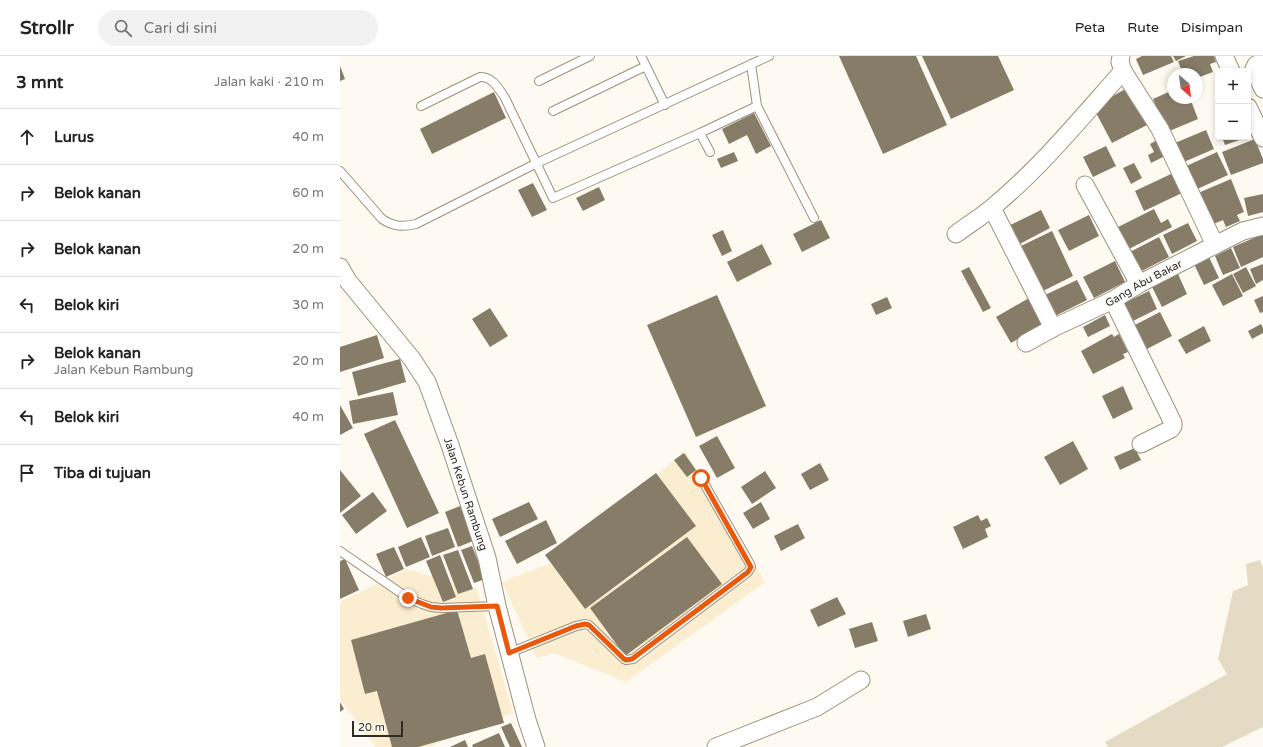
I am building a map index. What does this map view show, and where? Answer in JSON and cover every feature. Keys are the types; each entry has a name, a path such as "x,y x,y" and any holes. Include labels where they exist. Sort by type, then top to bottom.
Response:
{"street":[{"path":"1224,56 1230,68"},
{"path":"1263,61 1256,65 1254,69 1263,89"},
{"path":"956,234 992,208 1032,172 1062,141 1122,63 1160,129 1215,245"},
{"path":"1251,113 1263,138"},
{"path":"1085,186 1139,284"},
{"path":"992,208 1053,328"},
{"name":"Gang Abu Bakar","path":"1026,344 1053,328 1113,300 1139,284 1243,231 1263,226"},
{"name":"Jalan Kebun Rambung","path":"340,267 348,281 412,359 427,382 450,445 487,558 509,653 536,747"},
{"path":"1113,300 1173,423 1171,428 1141,444"},
{"path":"716,747 817,707 861,680"}],"lane":[{"path":"539,81 590,56"},
{"path":"641,56 665,105"},
{"path":"340,171 382,219 389,224 405,226 416,224 537,163 769,56"},
{"path":"751,64 757,106 814,218"},
{"path":"553,111 646,66"},
{"path":"422,106 480,77 485,77 494,83 505,98 537,163 551,196 554,198 757,106"},
{"path":"700,133 710,152"},
{"path":"509,653 576,626 585,624 589,625 624,659 632,659 748,572 751,567 750,564 701,478"},
{"path":"340,551 408,598 422,604 441,608 497,606"}],"shaded area":[{"path":"685,451 765,582 626,682 554,653 537,658 502,582 554,562"},
{"path":"1260,560 1263,568 1263,727 1222,747 1108,747 1105,742 1227,674 1218,659 1233,591 1248,585 1246,564"},
{"path":"407,569 477,589 513,713 428,747 376,747 340,699 340,602"}],"building":[{"path":"839,56 916,56 947,125 883,154"},
{"path":"922,56 998,56 1014,90 951,119"},
{"path":"1142,56 1171,56 1174,62 1143,75 1136,59"},
{"path":"1173,56 1186,56 1176,61"},
{"path":"1194,56 1214,56 1216,62 1210,64 1213,72 1203,76 1203,68 1181,68 1178,61"},
{"path":"340,66 345,79 340,81"},
{"path":"1129,87 1149,124 1112,143 1093,107"},
{"path":"494,92 506,118 432,154 420,129"},
{"path":"1167,93 1167,104 1192,104 1198,119 1167,132 1153,99"},
{"path":"754,113 771,146 756,154 747,135 729,144 722,129"},
{"path":"1206,130 1214,149 1184,162 1175,143"},
{"path":"1159,139 1167,155 1151,163 1148,155 1154,152 1150,144"},
{"path":"1255,139 1263,159 1263,163 1231,175 1222,152"},
{"path":"1223,140 1239,140 1225,145"},
{"path":"1106,146 1116,166 1093,177 1083,157"},
{"path":"734,152 738,161 721,168 717,159"},
{"path":"1217,152 1228,175 1193,191 1182,168"},
{"path":"1134,163 1142,178 1131,184 1123,168"},
{"path":"1173,173 1182,193 1144,211 1135,191"},
{"path":"1231,179 1244,212 1237,215 1240,221 1226,227 1223,220 1211,225 1198,193"},
{"path":"533,183 547,210 532,217 518,190"},
{"path":"599,187 605,200 583,211 576,198"},
{"path":"1263,194 1263,212 1248,216 1244,198"},
{"path":"1154,209 1161,223 1168,219 1172,227 1123,252 1112,230"},
{"path":"1041,210 1050,228 1016,246 1006,227"},
{"path":"1089,215 1099,236 1069,251 1058,230"},
{"path":"821,220 830,238 802,252 793,234"},
{"path":"1188,223 1197,241 1172,254 1163,235"},
{"path":"723,230 732,251 722,256 712,235"},
{"path":"1052,231 1073,276 1041,292 1019,247"},
{"path":"1263,234 1263,257 1241,267 1233,247"},
{"path":"1159,237 1169,257 1136,274 1126,254"},
{"path":"762,244 772,264 737,282 727,262"},
{"path":"1231,248 1240,268 1223,275 1215,256"},
{"path":"1209,257 1219,278 1204,285 1194,264"},
{"path":"1115,261 1125,282 1094,298 1083,277"},
{"path":"1263,264 1263,280 1256,284 1250,269"},
{"path":"969,267 991,308 983,312 961,271"},
{"path":"1246,267 1256,286 1243,293 1233,274"},
{"path":"1178,274 1187,294 1162,307 1152,287"},
{"path":"1232,274 1243,296 1223,306 1212,285"},
{"path":"1077,280 1087,300 1055,316 1045,295"},
{"path":"1149,291 1157,309 1129,323 1120,305"},
{"path":"717,295 766,406 696,437 647,325"},
{"path":"1263,296 1263,312 1260,313 1254,300"},
{"path":"887,297 892,308 876,315 871,304"},
{"path":"1029,298 1044,324 1011,343 996,317"},
{"path":"490,308 508,336 490,347 472,319"},
{"path":"1160,312 1172,336 1143,351 1131,327"},
{"path":"1105,315 1110,326 1088,337 1083,327"},
{"path":"1261,324 1263,333 1252,339 1248,331"},
{"path":"1204,326 1211,341 1186,354 1178,340"},
{"path":"1112,334 1114,337 1119,334 1128,352 1123,354 1125,358 1093,374 1081,351"},
{"path":"377,335 384,358 340,372 340,347"},
{"path":"400,359 406,382 358,396 352,372"},
{"path":"1123,386 1133,409 1113,419 1102,396"},
{"path":"393,392 398,415 353,424 349,401"},
{"path":"340,405 353,428 340,435"},
{"path":"395,420 439,513 407,528 364,434"},
{"path":"717,436 735,468 717,478 699,446"},
{"path":"1073,441 1088,469 1060,485 1044,457"},
{"path":"1135,448 1141,460 1120,470 1114,457"},
{"path":"684,453 696,470 687,477 674,460"},
{"path":"820,463 829,480 810,490 801,474"},
{"path":"340,470 361,496 340,513"},
{"path":"765,471 776,488 752,504 741,487"},
{"path":"656,473 696,526 585,609 545,555"},
{"path":"373,492 387,511 356,534 342,515"},
{"path":"529,502 538,519 500,537 492,519"},
{"path":"761,502 770,519 753,529 743,513"},
{"path":"460,506 473,541 458,547 445,512"},
{"path":"978,515 981,521 987,518 991,526 985,529 988,537 963,549 953,527"},
{"path":"546,520 557,543 517,564 505,541"},
{"path":"798,524 805,538 781,551 774,536"},
{"path":"448,528 455,547 432,556 425,536"},
{"path":"421,537 430,557 406,567 398,547"},
{"path":"687,537 722,584 625,656 590,608"},
{"path":"472,546 485,579 474,583 461,550"},
{"path":"394,547 404,569 386,577 376,554"},
{"path":"458,550 473,589 458,594 443,555"},
{"path":"440,555 456,597 443,602 426,561"},
{"path":"345,559 359,590 340,599 340,561"},
{"path":"837,597 846,614 818,627 810,610"},
{"path":"457,610 471,658 485,654 504,723 418,747 392,747 377,691 365,694 351,640"},
{"path":"926,614 931,629 908,637 903,621"},
{"path":"872,622 878,641 855,648 849,629"},
{"path":"340,702 344,709 340,712"},
{"path":"511,723 522,747 510,747 501,727"},
{"path":"499,733 505,747 473,747 472,745"},
{"path":"465,740 468,747 450,747"}],"route":[{"path":"408,598 431,607 441,608 497,606 509,653 576,626 585,624 589,625 624,659 632,659 748,572 751,567 701,478"}]}
